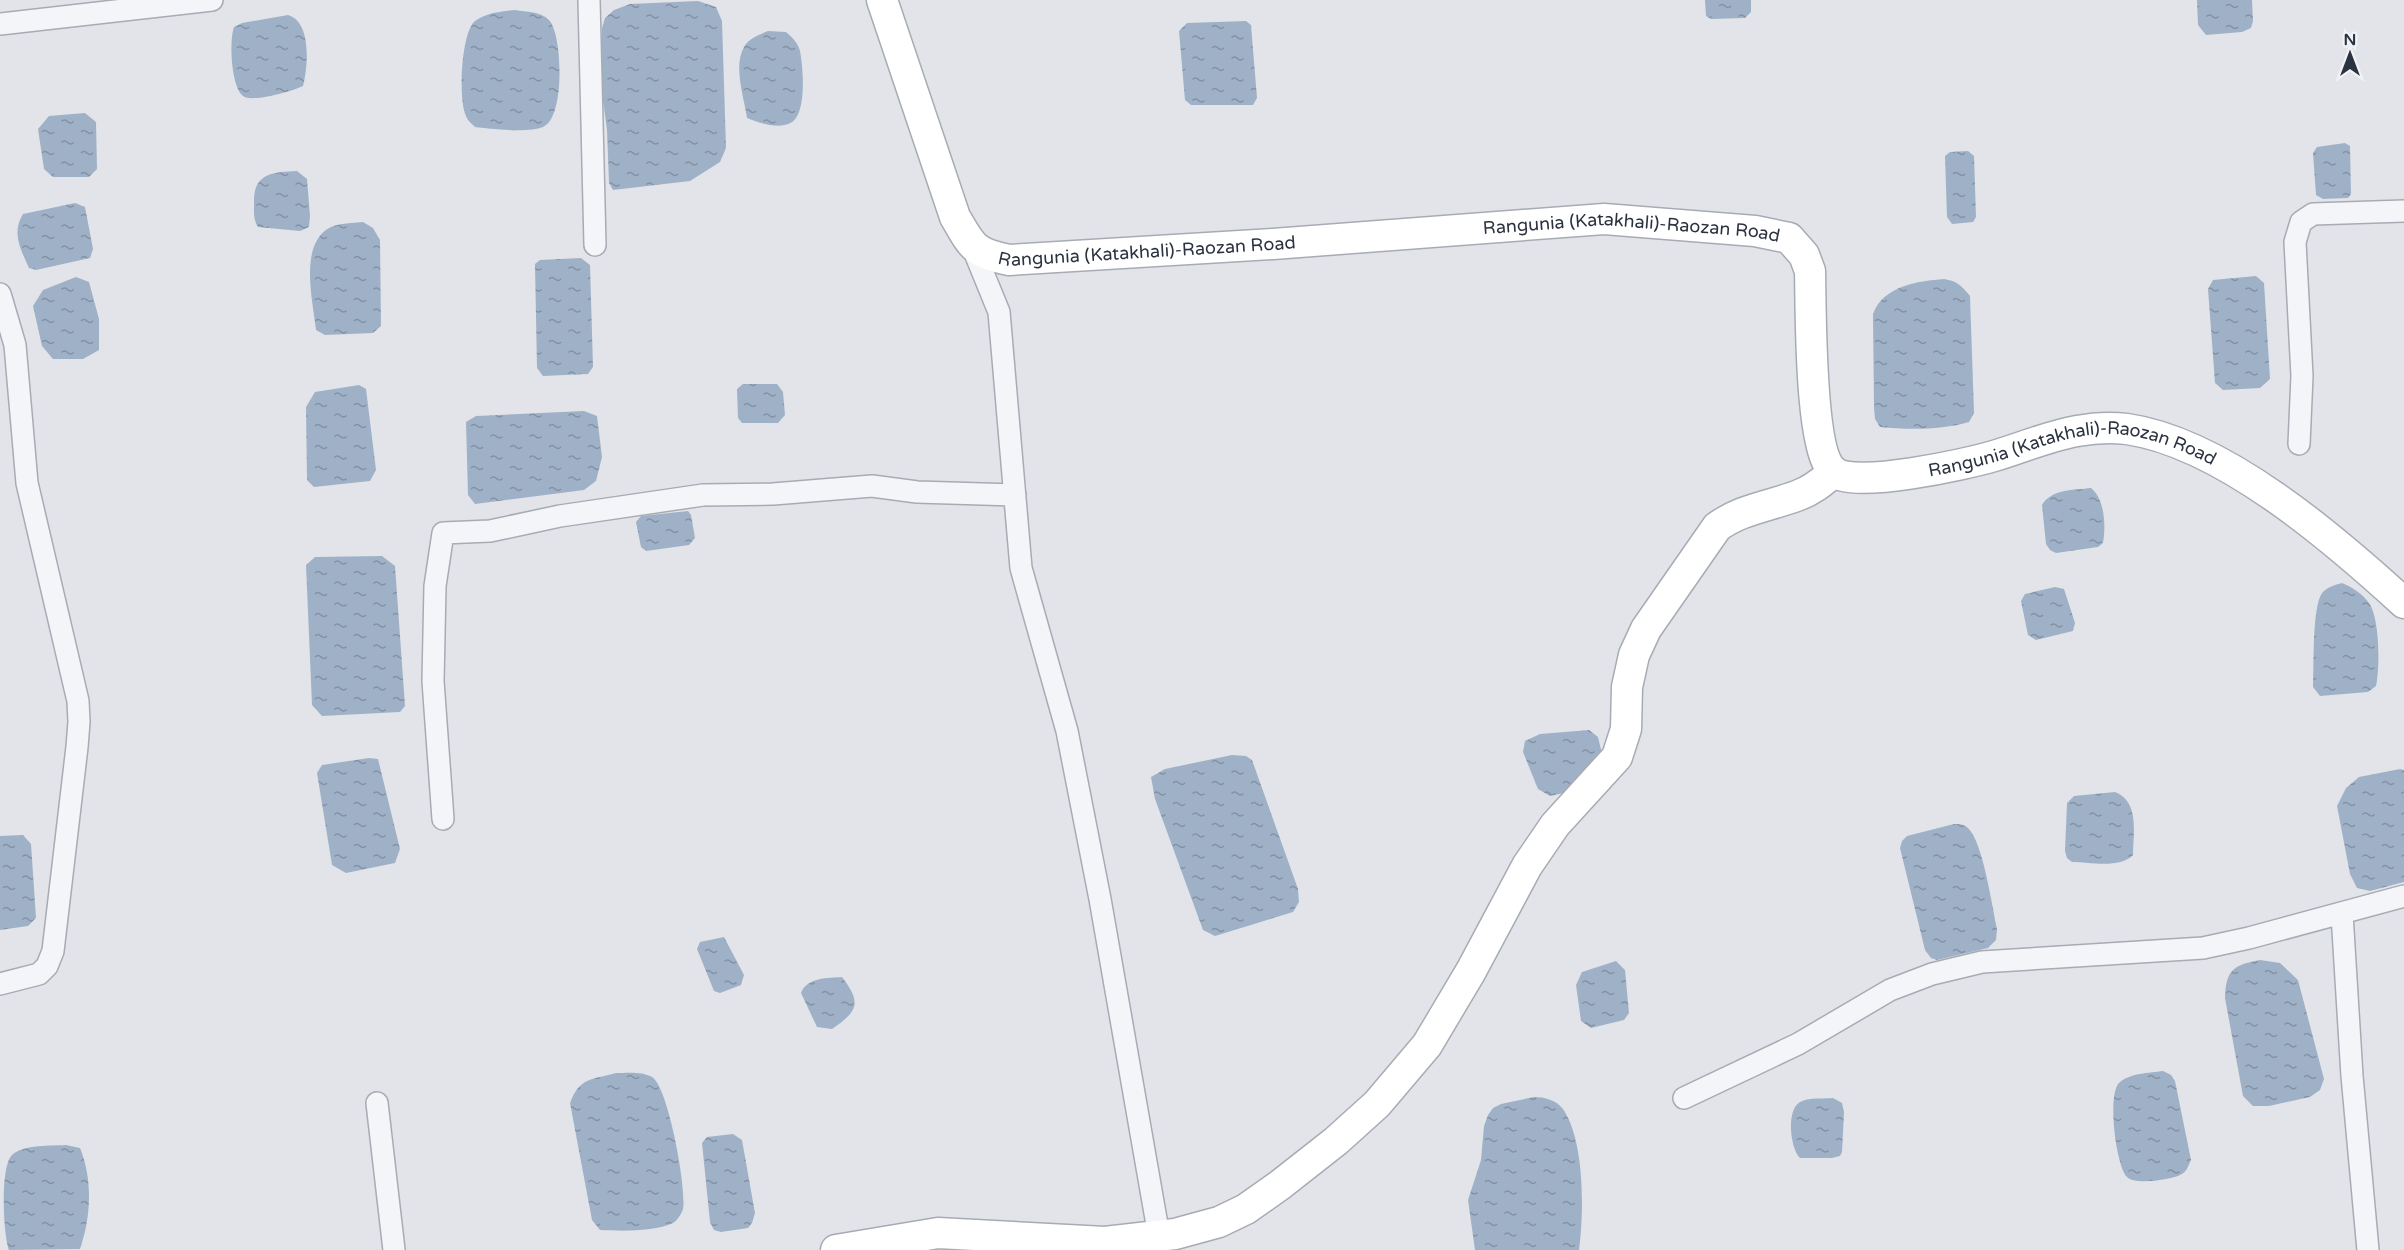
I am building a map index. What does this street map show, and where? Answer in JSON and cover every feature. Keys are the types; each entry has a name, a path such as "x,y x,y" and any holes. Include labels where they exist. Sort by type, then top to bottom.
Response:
{"main road":[{"name":"Rangunia (Katakhali)-Raozan Road","path":"882,0 955,217 972,246 983,254 1009,260 1284,243 1604,219 1755,231 1789,238 1804,255 1810,271 1814,381 1820,437 1826,462 1834,472 1845,477 1865,478 1901,474 1992,456 2077,431 2098,428 2127,429 2176,443 2217,460 2293,511 2404,603"},
{"path":"836,1250 938,1233 1104,1242 1166,1240 1219,1222 1246,1209 1327,1148 1377,1104 1427,1045 1471,971 1527,867 1555,825 1617,757 1626,729 1627,687 1634,655 1646,629 1717,527 1728,519 1757,507 1815,488 1834,472"}],"street":[{"path":"0,24 212,0"},
{"path":"590,0 595,245"},
{"path":"2300,444 2302,376 2295,242 2301,222 2313,214 2404,211"},
{"path":"972,246 999,312 1021,568 1067,731 1166,1240"},
{"path":"0,294 15,345 27,483 74,679 79,722 52,951 47,966 39,974 0,984"},
{"path":"443,819 433,681 435,586 443,533 490,531 560,516 703,495 773,494 872,486 917,492 1015,495"},
{"path":"1684,1098 1798,1044 1890,990 1932,974 1982,962 2203,948 2404,897"},
{"path":"2343,914 2352,1076 2368,1250"},
{"path":"377,1103 394,1250"}],"water":[{"path":"1705,0 1751,0 1751,12 1745,18 1711,19 1706,16"},
{"path":"2197,0 2252,0 2251,28 2242,32 2206,35 2198,25"},
{"path":"698,1 716,7 722,21 726,148 720,162 690,181 613,190 609,183 607,130 602,93 602,28 605,18 614,10 630,4"},
{"path":"515,10 542,15 549,20 554,29 560,76 555,109 550,121 537,129 510,130 475,127 467,117 462,96 462,67 470,28 475,21 484,16"},
{"path":"288,15 296,19 305,36 307,57 303,86 263,97 243,96 236,83 232,63 234,27 242,23"},
{"path":"1246,21 1251,25 1257,98 1253,105 1191,105 1185,100 1179,31 1187,23"},
{"path":"768,31 786,32 793,38 800,51 803,77 802,99 797,117 792,122 776,126 747,118 739,72 741,55 746,44"},
{"path":"85,113 96,122 97,169 89,177 53,177 44,169 38,129 49,116"},
{"path":"2345,143 2350,146 2351,194 2348,198 2323,199 2316,195 2313,153 2317,147"},
{"path":"1968,151 1974,156 1976,217 1973,222 1952,224 1947,217 1945,156 1950,152"},
{"path":"297,171 307,179 309,227 300,231 258,227 254,212 257,185 266,176"},
{"path":"75,203 85,207 93,249 90,258 36,270 29,268 18,241 19,221 23,214"},
{"path":"363,222 373,228 380,240 381,326 373,333 325,335 316,330 312,304 310,274 314,246 321,235 331,227"},
{"path":"581,258 590,265 593,367 588,374 543,376 537,368 535,264 540,260"},
{"path":"2256,276 2264,283 2270,379 2260,388 2223,390 2215,383 2208,289 2213,280"},
{"path":"76,277 89,282 99,319 99,350 83,359 53,359 42,346 33,306 43,290"},
{"path":"1944,279 1959,284 1970,296 1974,413 1969,422 1948,427 1913,429 1880,427 1875,419 1874,407 1873,314 1878,305 1893,291 1923,281"},
{"path":"743,384 777,384 783,392 785,415 778,423 742,423 738,418 737,389"},
{"path":"359,385 366,389 376,470 370,481 314,487 307,480 306,407 315,392"},
{"path":"584,411 597,416 602,457 596,481 584,490 475,504 468,495 466,422 476,416"},
{"path":"2091,488 2102,506 2103,543 2098,547 2056,553 2050,550 2046,544 2042,505 2057,493"},
{"path":"688,511 691,515 695,538 689,545 646,551 641,547 636,522 641,516"},
{"path":"382,556 395,566 405,706 400,712 322,716 312,705 306,565 315,557"},
{"path":"2342,583 2360,594 2373,610 2378,643 2376,686 2368,692 2320,696 2313,687 2314,638 2319,600 2322,593"},
{"path":"2055,587 2064,589 2075,623 2073,631 2036,640 2028,635 2021,601 2025,594"},
{"path":"1589,730 1598,737 1602,754 1568,792 1550,796 1538,789 1523,752 1525,741 1540,734"},
{"path":"1232,755 1246,756 1252,760 1298,889 1299,902 1293,912 1215,936 1203,930 1155,799 1151,777 1165,769"},
{"path":"369,758 378,759 400,849 395,863 346,873 332,865 317,773 322,765"},
{"path":"2404,770 2404,882 2370,891 2357,888 2350,874 2337,806 2346,788 2359,777"},
{"path":"2115,792 2123,797 2132,811 2133,855 2121,862 2113,863 2072,862 2067,858 2065,851 2067,803 2074,796"},
{"path":"1954,824 1968,828 1978,846 1997,929 1996,940 1988,948 1937,960 1931,958 1925,950 1900,848 1907,836"},
{"path":"23,835 31,844 36,918 28,926 0,930 0,836"},
{"path":"724,937 744,975 741,985 720,993 714,991 697,949 700,942"},
{"path":"2260,960 2280,963 2298,980 2324,1079 2320,1090 2310,1097 2269,1106 2253,1106 2243,1096 2225,998 2227,981 2233,970 2243,964"},
{"path":"1616,961 1625,970 1629,1013 1624,1020 1591,1028 1581,1021 1576,985 1582,972"},
{"path":"842,977 853,994 852,1011 832,1029 817,1027 801,993 813,981"},
{"path":"2163,1071 2171,1075 2175,1081 2191,1160 2187,1169 2175,1177 2137,1181 2127,1177 2119,1159 2113,1115 2115,1090 2119,1083 2128,1077"},
{"path":"616,1073 639,1073 652,1077 658,1084 670,1117 682,1181 683,1209 675,1222 666,1226 637,1230 600,1230 592,1220 570,1103 582,1084"},
{"path":"1534,1097 1550,1100 1563,1109 1575,1139 1582,1198 1579,1250 1475,1250 1468,1200 1481,1160 1484,1126 1488,1115 1493,1108 1501,1104"},
{"path":"1833,1098 1842,1103 1844,1112 1840,1156 1800,1158 1794,1146 1791,1129 1796,1106 1808,1099"},
{"path":"733,1134 742,1140 755,1213 748,1228 721,1232 714,1230 710,1222 702,1143 707,1137"},
{"path":"66,1145 80,1148 89,1186 88,1211 80,1249 9,1250 5,1230 4,1201 8,1162 12,1155 23,1149"}]}
